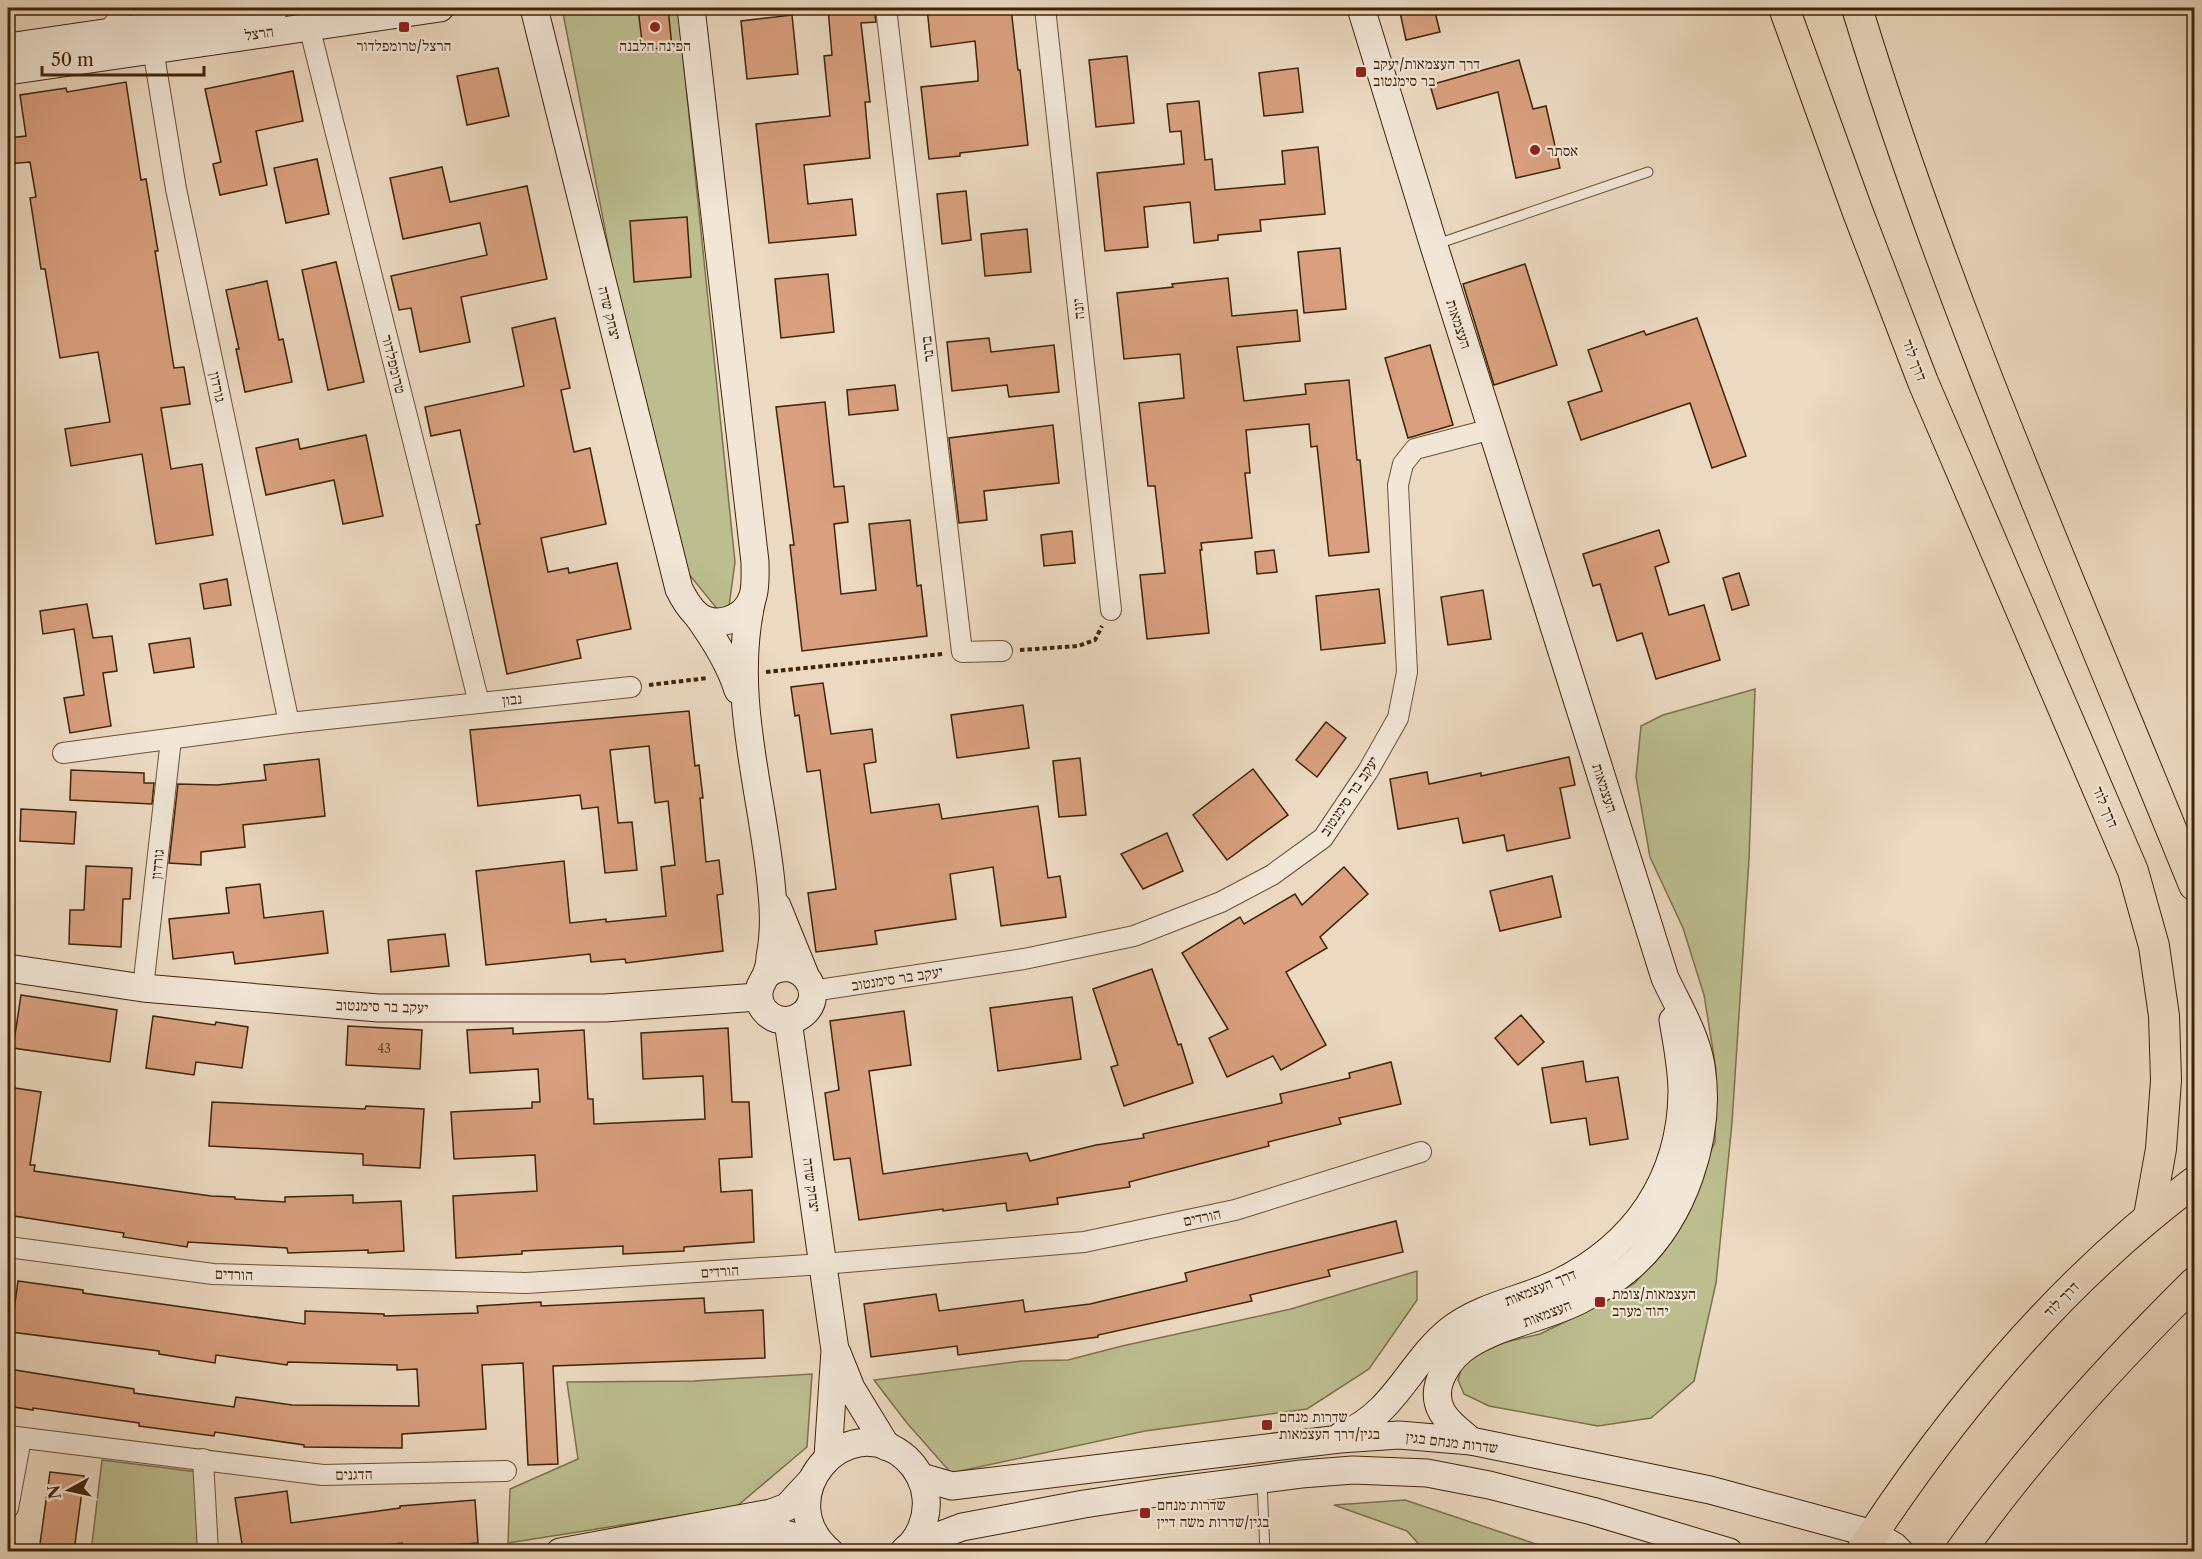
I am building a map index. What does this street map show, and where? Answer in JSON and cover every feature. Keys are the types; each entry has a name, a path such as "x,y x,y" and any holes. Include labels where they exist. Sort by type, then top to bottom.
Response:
{"main road":[{"name":"דרך לוד","path":"1784,8 1857,210 1923,382 2133,871 2154,946 2164,1016 2166,1080 2161,1149 2149,1216 2101,1259 2037,1323 1990,1377 1932,1450 1867,1543"},
{"path":"1857,8 1919,192 1990,385 2194,885"},
{"path":"2149,1216 2194,1182"},
{"path":"1960,1551 2032,1458 2109,1372 2194,1283"}],"street":[{"path":"106,33 117,20 122,8"},
{"path":"141,8 147,15 164,24"},
{"name":"הרצל","path":"8,47 275,8"},
{"name":"הרצל","path":"8,71 440,8"},
{"name":"יצחק שדה","path":"534,8 679,589 738,675 746,711 772,894 771,956 762,986"},
{"name":"יצחק שדה","path":"691,8 755,562 755,585 738,675"},
{"name":"ברנר","path":"886,8 962,652"},
{"name":"יונה","path":"1045,8 1111,610"},
{"name":"העצמאות","path":"1361,8 1665,978 1696,1045 1701,1066 1702,1129 1697,1158 1686,1187 1670,1218 1650,1246 1631,1267 1608,1284 1578,1301 1469,1344 1443,1372 1437,1389 1438,1402 1443,1413 1453,1425 1471,1441"},
{"name":"טרומפלדור","path":"309,26 479,703"},
{"name":"גורדון","path":"153,49 176,189 289,723"},
{"name":"יעקב בר סימנטוב","path":"808,983 1024,959 1134,936 1221,902 1272,875 1323,838 1368,771 1398,718 1407,672 1398,485 1403,464 1415,449 1492,429"},
{"path":"696,614 706,620 720,622 734,619 745,611 752,598"},
{"path":"962,652 1002,651"},
{"name":"נבון","path":"63,753 289,723 631,687"},
{"name":"גורדון","path":"143,988 171,739"},
{"name":"יצחק שדה","path":"772,894 808,983"},
{"path":"780,967 798,970 808,983 809,1008 796,1019 780,1020 765,1012 762,986 780,967"},
{"name":"יעקב בר סימנטוב","path":"8,968 143,988 378,1008 605,1008 762,986"},
{"name":"דרך העצמאות","path":"1329,1441 1365,1425 1379,1413 1432,1347 1451,1329 1472,1316 1556,1284 1582,1270 1605,1255 1626,1236 1641,1217 1655,1196 1668,1169 1676,1143 1680,1118 1682,1092 1680,1062 1665,978"},
{"name":"יצחק שדה","path":"788,1021 835,1350 828,1457"},
{"name":"הורדים","path":"8,1247 213,1274 526,1283 823,1264 1084,1242 1235,1210 1421,1152"},
{"name":"יצחק שדה","path":"835,1350 851,1388 887,1447"},
{"name":"שדרות מנחם בגין","path":"921,1478 952,1486 968,1485 1329,1441 1400,1435 1471,1441 1710,1490 1867,1543 1900,1551"},
{"path":"8,1508 14,1438"},
{"name":"הדגנים","path":"14,1438 323,1475 506,1471"},
{"path":"825,1547 814,1533 807,1511 806,1500 815,1472 828,1457 844,1448 856,1444 875,1444 887,1447 904,1456 921,1478 926,1493 927,1504 923,1525 905,1550"},
{"path":"203,1459 208,1551"},
{"path":"905,1550 962,1527 1105,1501 1262,1479 1353,1470 1427,1473 1536,1496 1729,1551"},
{"path":"560,1551 771,1513 787,1507 811,1481"},
{"path":"687,1551 785,1534 825,1547"}],"lane":[{"path":"1434,246 1648,172"},
{"path":"1262,1479 1265,1551"}],"path":[{"path":"1002,651 1078,646 1095,640 1111,610"},
{"path":"631,687 962,652"}],"green space":[{"path":"562,8 678,8 735,562 727,621 679,562 627,342"},
{"path":"1755,689 1749,859 1732,1123 1716,1283 1694,1381 1651,1418 1598,1426 1489,1406 1464,1394 1458,1380 1464,1359 1484,1347 1540,1334 1593,1308 1635,1283 1669,1243 1715,1142 1716,1069 1704,995 1683,928 1650,857 1636,777 1641,726 1663,715"},
{"path":"1417,1271 1417,1300 1369,1369 1307,1409 1145,1431 951,1473 907,1423 874,1380 1022,1361 1068,1360 1291,1309"},
{"path":"812,1374 807,1447 736,1507 508,1543 510,1489 578,1459 567,1382 694,1381"},
{"path":"102,1460 198,1472 202,1551 91,1552"},
{"path":"1405,1500 1557,1551 1425,1551 1407,1531 1334,1505"}],"building":[{"name":"הפינה הלבנה","path":"638,8 668,8 672,47 643,50"},
{"path":"828,8 874,8 876,22 861,23 870,102 865,102 870,158 804,165 808,204 852,199 856,235 769,243 756,124 830,116 824,56 832,55"},
{"path":"927,8 1011,8 1028,145 929,159 921,87 978,81 978,74 975,41 931,47"},
{"path":"1418,8 1434,8 1440,32 1406,40 1400,12"},
{"path":"792,15 798,74 747,79 741,21"},
{"path":"1127,56 1134,123 1096,127 1089,60"},
{"path":"1519,60 1533,109 1546,106 1560,168 1516,178 1498,92 1437,109 1430,85"},
{"path":"498,68 509,116 467,125 457,76"},
{"path":"1298,68 1303,112 1264,116 1259,73"},
{"path":"293,71 303,121 256,131 267,185 220,195 213,164 221,162 205,89"},
{"path":"126,82 141,180 146,179 174,368 184,367 190,404 161,408 171,469 202,464 213,535 156,544 142,454 71,466 65,429 110,422 98,352 60,358 45,269 41,269 30,198 36,197 30,162 8,164 8,138 26,136 20,95 66,88 67,92"},
{"path":"1199,101 1205,160 1212,159 1215,190 1285,184 1282,151 1318,147 1325,214 1260,220 1261,231 1218,235 1218,240 1194,243 1190,202 1144,207 1148,247 1105,251 1097,173 1184,164 1181,131 1170,132 1167,104"},
{"path":"317,159 329,214 286,223 274,168"},
{"path":"442,167 450,202 527,186 547,279 461,297 470,342 420,352 411,308 399,310 391,276 487,255 480,223 403,239 390,178"},
{"path":"966,191 971,240 942,244 937,194"},
{"path":"687,217 691,277 634,282 630,221"},
{"path":"1027,229 1031,272 985,276 981,234"},
{"path":"1340,248 1346,309 1304,313 1298,252"},
{"path":"336,262 364,382 328,390 302,270"},
{"path":"1525,264 1557,365 1494,385 1463,284"},
{"path":"828,274 834,332 781,338 775,279"},
{"path":"1228,278 1232,316 1297,310 1300,341 1237,347 1244,401 1306,394 1305,384 1349,380 1369,552 1329,556 1317,446 1311,447 1309,424 1246,430 1250,473 1245,473 1252,538 1201,543 1209,633 1147,639 1140,575 1165,573 1155,486 1148,486 1139,403 1184,398 1180,354 1124,359 1117,293"},
{"path":"267,281 279,340 283,339 292,382 245,392 236,349 239,349 226,290"},
{"path":"555,318 570,388 561,390 574,452 590,448 606,524 541,538 548,572 568,568 569,573 617,563 631,629 577,640 581,658 507,674 476,525 480,524 460,430 431,436 425,407 524,386 512,328"},
{"path":"1697,318 1746,456 1712,468 1690,403 1581,440 1568,402 1602,391 1588,350 1644,331 1646,335"},
{"path":"989,338 991,352 1054,345 1059,392 1009,397 1007,385 952,391 947,342"},
{"path":"1430,345 1453,425 1408,438 1385,358"},
{"path":"895,385 898,410 849,415 847,390"},
{"path":"825,402 834,487 844,486 848,522 834,524 841,594 876,590 869,524 910,520 917,586 921,585 927,636 802,651 790,545 794,545 776,407"},
{"path":"1053,425 1059,483 984,491 987,520 959,523 949,438"},
{"path":"366,435 383,516 343,524 334,480 266,495 256,448 298,439 300,449"},
{"path":"1659,530 1669,562 1655,567 1669,615 1704,605 1720,660 1656,679 1642,633 1617,641 1600,584 1593,586 1583,554"},
{"path":"1072,531 1075,563 1044,566 1041,535"},
{"path":"1274,550 1277,572 1257,574 1255,552"},
{"path":"1739,573 1749,605 1732,610 1723,578"},
{"path":"227,579 231,605 204,609 200,584"},
{"path":"1379,589 1385,643 1321,650 1316,596"},
{"path":"1483,590 1491,639 1448,645 1441,597"},
{"path":"87,604 93,638 112,636 117,671 103,673 111,726 70,733 64,698 84,695 74,629 43,634 40,611"},
{"path":"190,638 194,667 154,673 149,644"},
{"path":"823,683 831,734 872,729 876,762 864,764 871,813 939,804 942,819 1038,806 1048,878 1060,876 1066,917 1001,926 993,867 950,874 956,919 875,931 877,944 816,952 808,893 836,889 820,770 807,772 799,715 795,716 791,687"},
{"path":"1023,705 1029,748 957,758 951,715"},
{"path":"689,711 695,766 699,765 703,798 700,798 706,862 719,860 723,894 717,895 723,951 626,963 625,959 591,962 590,954 486,965 476,871 564,861 570,923 606,919 606,922 666,916 661,867 675,865 668,801 655,803 649,746 610,750 618,823 632,822 637,870 605,873 598,807 582,809 580,795 478,806 470,730"},
{"path":"1326,722 1346,738 1317,777 1296,760"},
{"path":"1569,757 1575,785 1560,788 1570,838 1507,851 1504,835 1463,843 1458,818 1398,829 1390,779 1427,772 1429,784 1481,773 1481,776"},
{"path":"1080,758 1086,815 1059,817 1053,761"},
{"path":"319,759 325,816 243,825 245,847 201,852 201,865 169,863 178,784 217,785 266,780 264,765"},
{"path":"1253,769 1288,815 1227,860 1193,815"},
{"path":"71,770 144,773 144,783 154,783 152,804 70,800"},
{"path":"21,809 76,812 74,844 20,841"},
{"path":"1167,833 1183,871 1143,889 1121,854"},
{"path":"86,866 132,868 130,899 123,899 121,947 69,944 70,910 84,910"},
{"path":"1344,867 1368,894 1320,937 1327,948 1286,972 1326,1045 1281,1070 1273,1056 1227,1077 1209,1038 1228,1029 1182,953 1240,917 1244,924 1295,894 1302,905"},
{"path":"1552,876 1561,917 1500,931 1490,891"},
{"path":"260,884 264,918 323,911 328,953 235,964 233,952 173,959 169,919 229,913 226,888"},
{"path":"445,934 449,966 391,972 388,940"},
{"path":"1152,969 1178,1045 1181,1044 1193,1083 1124,1106 1111,1067 1118,1065 1093,989"},
{"path":"21,995 117,1010 110,1062 13,1048"},
{"path":"1072,997 1081,1059 998,1071 990,1008"},
{"path":"904,1011 911,1065 869,1071 883,1174 1027,1153 1030,1161 1096,1145 1144,1138 1143,1134 1282,1103 1280,1094 1350,1078 1349,1073 1391,1062 1401,1104 1339,1118 1341,1124 1268,1142 1269,1146 1129,1182 1130,1187 1057,1198 1058,1204 1007,1211 1006,1203 859,1220 850,1158 834,1160 825,1093 839,1090 830,1021"},
{"path":"1521,1015 1544,1042 1518,1065 1495,1038"},
{"path":"153,1016 215,1025 216,1022 248,1027 242,1068 196,1062 194,1075 146,1068"},
{"path":"348,1026 422,1030 420,1069 346,1065"},
{"path":"513,1028 513,1034 584,1030 588,1099 593,1099 594,1124 705,1119 703,1076 643,1079 641,1033 728,1028 732,1102 749,1102 752,1157 719,1159 721,1192 752,1190 754,1242 684,1247 684,1251 623,1254 623,1246 522,1251 522,1254 456,1258 453,1196 537,1191 535,1155 454,1159 451,1112 532,1108 532,1102 540,1102 538,1069 470,1073 467,1030"},
{"path":"1583,1061 1586,1082 1618,1077 1628,1139 1590,1145 1586,1118 1551,1123 1542,1068"},
{"path":"8,1087 41,1092 30,1165 35,1165 34,1171 211,1196 235,1197 235,1199 285,1202 285,1197 353,1195 353,1203 401,1201 404,1251 288,1253 287,1248 188,1242 187,1247 123,1237 124,1233 8,1215"},
{"path":"212,1102 365,1109 366,1106 424,1109 420,1168 363,1165 363,1154 209,1146"},
{"path":"1396,1221 1403,1252 1328,1270 1330,1276 1250,1295 1252,1301 1098,1335 1098,1337 958,1355 957,1346 871,1357 864,1304 936,1294 939,1311 1023,1300 1025,1312 1090,1304 1187,1281 1185,1273"},
{"path":"18,1281 83,1290 83,1293 305,1324 305,1311 384,1314 384,1316 478,1313 477,1306 541,1302 541,1306 704,1298 705,1313 763,1310 765,1358 553,1366 558,1464 528,1465 523,1363 482,1365 486,1429 402,1434 402,1448 304,1447 304,1445 215,1432 214,1436 139,1426 139,1423 8,1406 8,1369 134,1389 134,1393 234,1407 236,1397 292,1405 419,1406 417,1369 397,1370 397,1365 288,1362 287,1365 216,1355 215,1363 159,1354 159,1351 11,1332"},
{"path":"50,1472 84,1476 74,1551 39,1551"},
{"path":"287,1491 291,1523 400,1508 400,1506 475,1500 478,1543 403,1549 402,1543 339,1551 243,1551 235,1498"}],"place":[{"name":"הרצל/טרומפלדור","path":"404,27"},
{"name":"הפינה הלבנה","path":"655,27"},
{"name":"דרך העצמאות/יעקב בר סימנטוב","path":"1361,72"},
{"name":"אסתר","path":"1535,150"},
{"name":"העצמאות/צומת יהוד מערב","path":"1600,1302"},
{"name":"שדרות מנחם בגין/דרך העצמאות","path":"1267,1425"},
{"name":"שדרות מנחם בגין/שדרות משה דיין","path":"1145,1513"}]}
